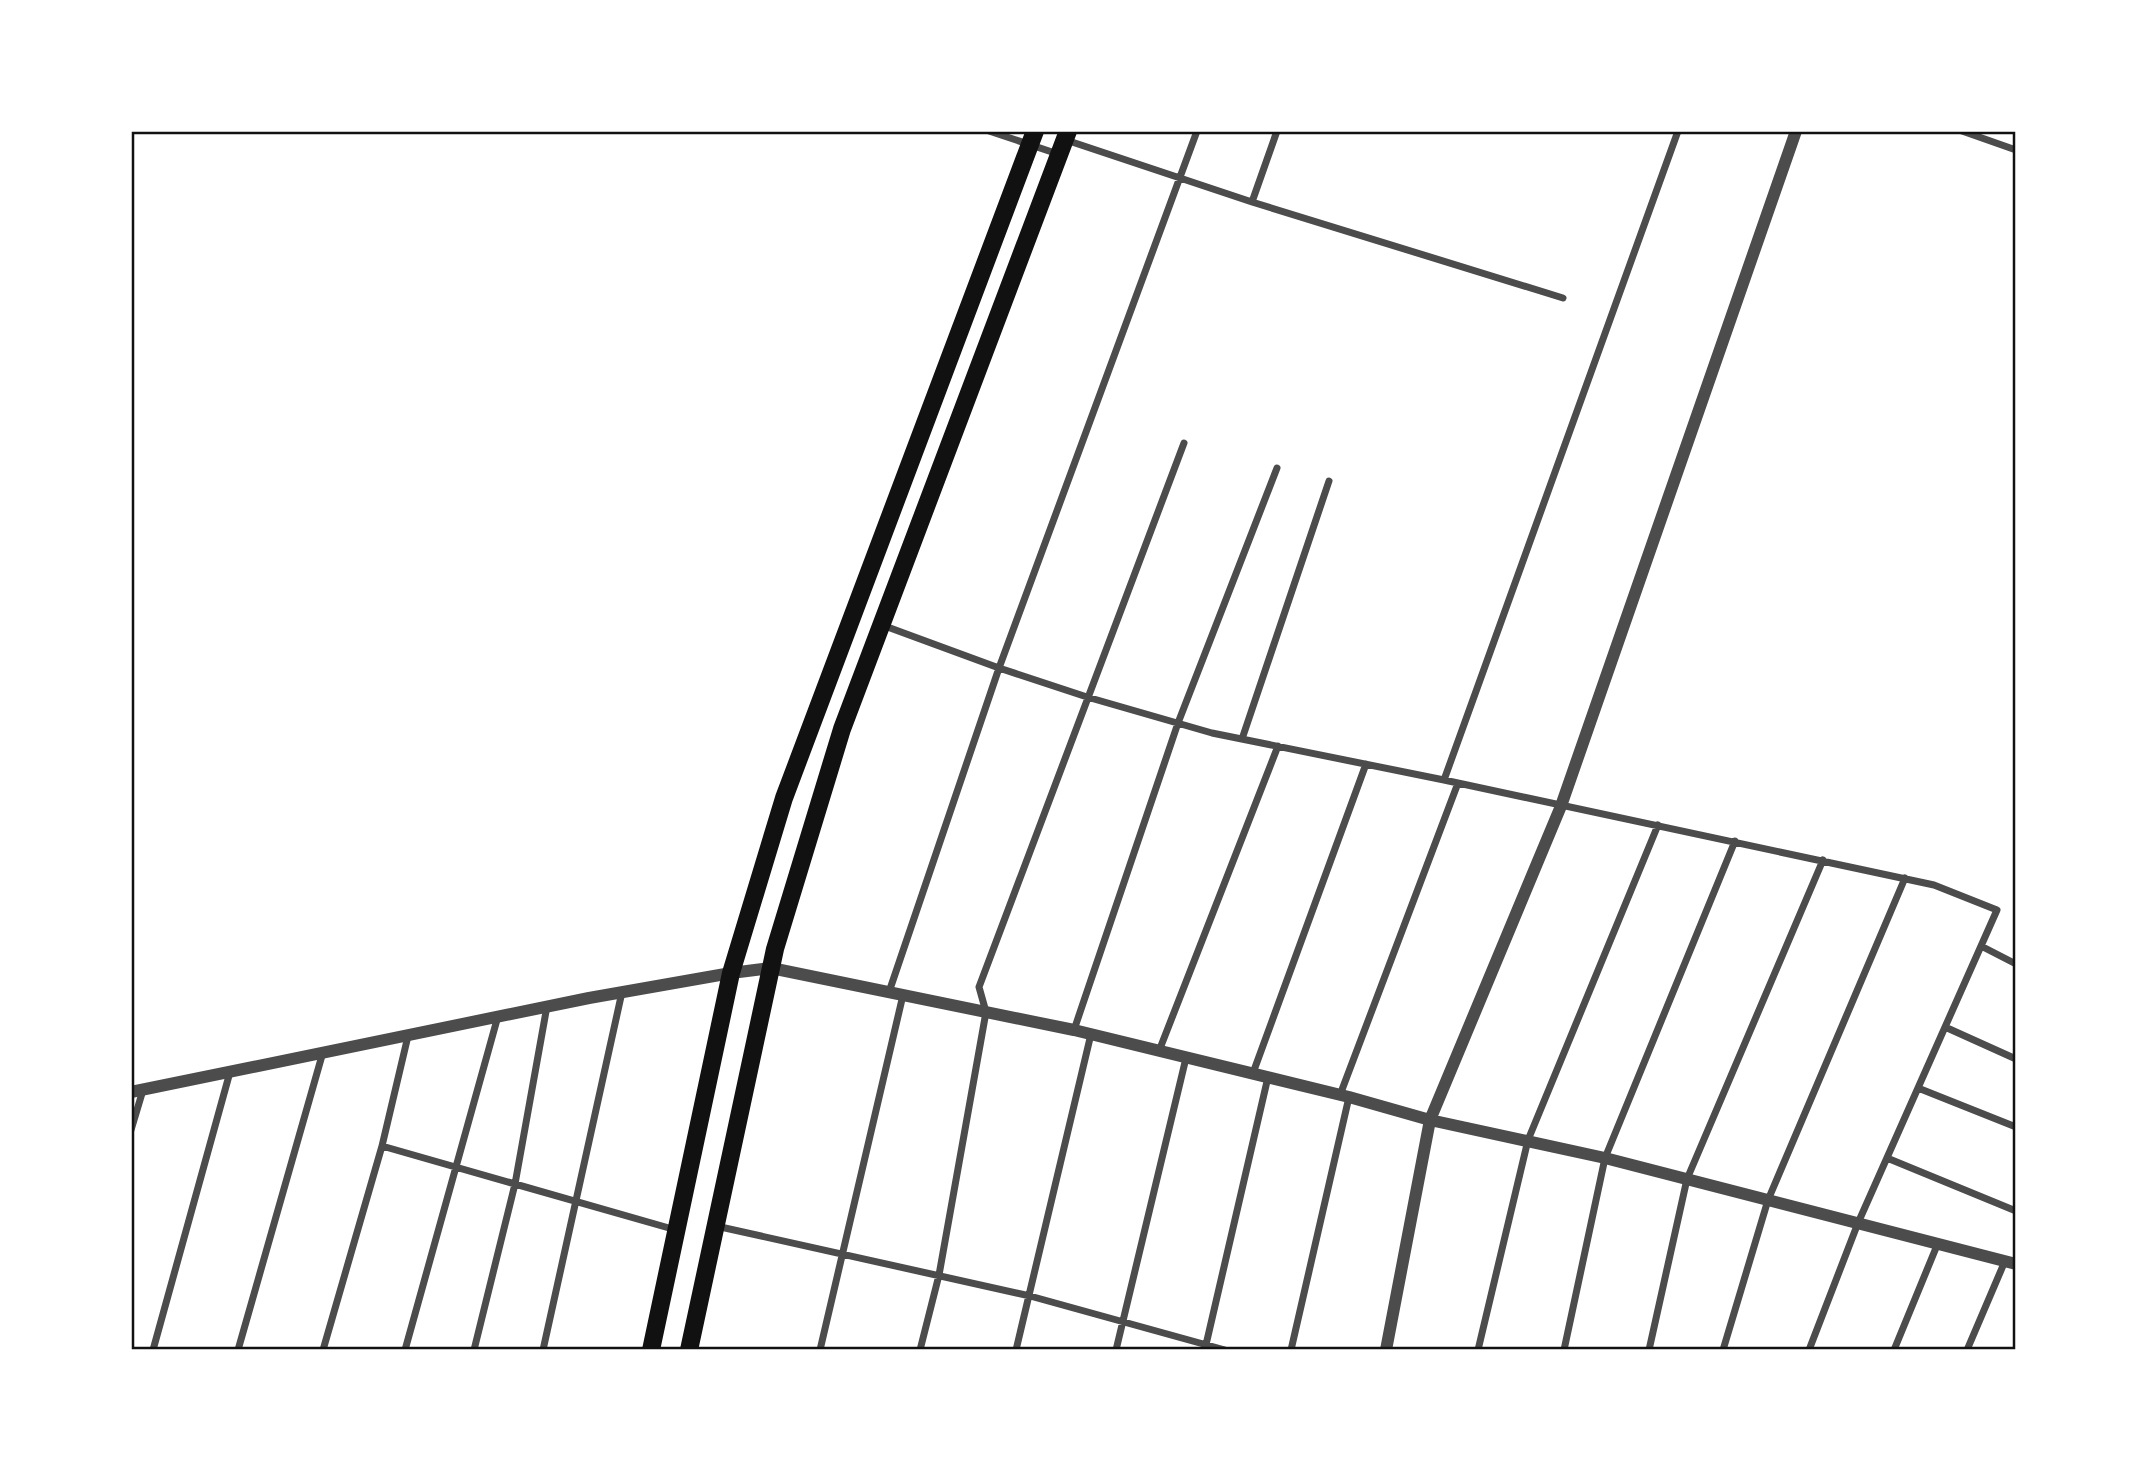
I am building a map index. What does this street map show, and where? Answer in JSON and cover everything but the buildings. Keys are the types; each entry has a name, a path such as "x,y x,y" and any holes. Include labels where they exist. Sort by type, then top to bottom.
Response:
{"main road":[{"path":"651,1350 731,973 784,799 1033,138"},
{"path":"689,1350 771,968 842,729 1064,142"}],"street":[{"path":"989,131 1064,142 1563,298"},
{"path":"820,1350 844,1253 896,994 999,668 1197,131"},
{"path":"1252,202 1277,131"},
{"path":"1444,780 1678,131"},
{"path":"1386,1350 1430,1120 1561,806 1796,131"},
{"path":"1962,131 2016,149"},
{"path":"920,1350 939,1275 986,1012 979,987 1184,443"},
{"path":"1074,1030 1178,723 1277,468"},
{"path":"1242,739 1329,481"},
{"path":"881,625 999,668 1178,723 1242,739 1905,878 1934,885 1997,910 1858,1223 1810,1350"},
{"path":"1159,1051 1278,746"},
{"path":"1253,1073 1366,764"},
{"path":"1291,1350 1345,1096 1458,783"},
{"path":"1478,1350 1528,1140 1658,825"},
{"path":"1564,1350 1605,1158 1735,841"},
{"path":"1649,1350 1687,1179 1823,860"},
{"path":"1723,1350 1768,1200 1905,878"},
{"path":"1981,946 2016,964"},
{"path":"131,1130 137,1091 547,1006 771,968 1091,1034 1345,1096 1430,1120 1605,1158 2011,1263 1967,1350"},
{"path":"543,1350 622,992"},
{"path":"474,1350 515,1184 547,1006"},
{"path":"405,1350 498,1016"},
{"path":"1945,1027 2016,1059"},
{"path":"1016,1350 1091,1034"},
{"path":"323,1350 382,1146 408,1035"},
{"path":"238,1350 323,1052"},
{"path":"1116,1350 1186,1058"},
{"path":"153,1350 230,1072"},
{"path":"1206,1348 1268,1077"},
{"path":"1918,1088 2016,1127"},
{"path":"382,1146 676,1230"},
{"path":"1887,1158 2016,1211"},
{"path":"716,1226 1030,1296 1124,1321 1206,1348 1224,1350"},
{"path":"1894,1350 1938,1243"}]}
